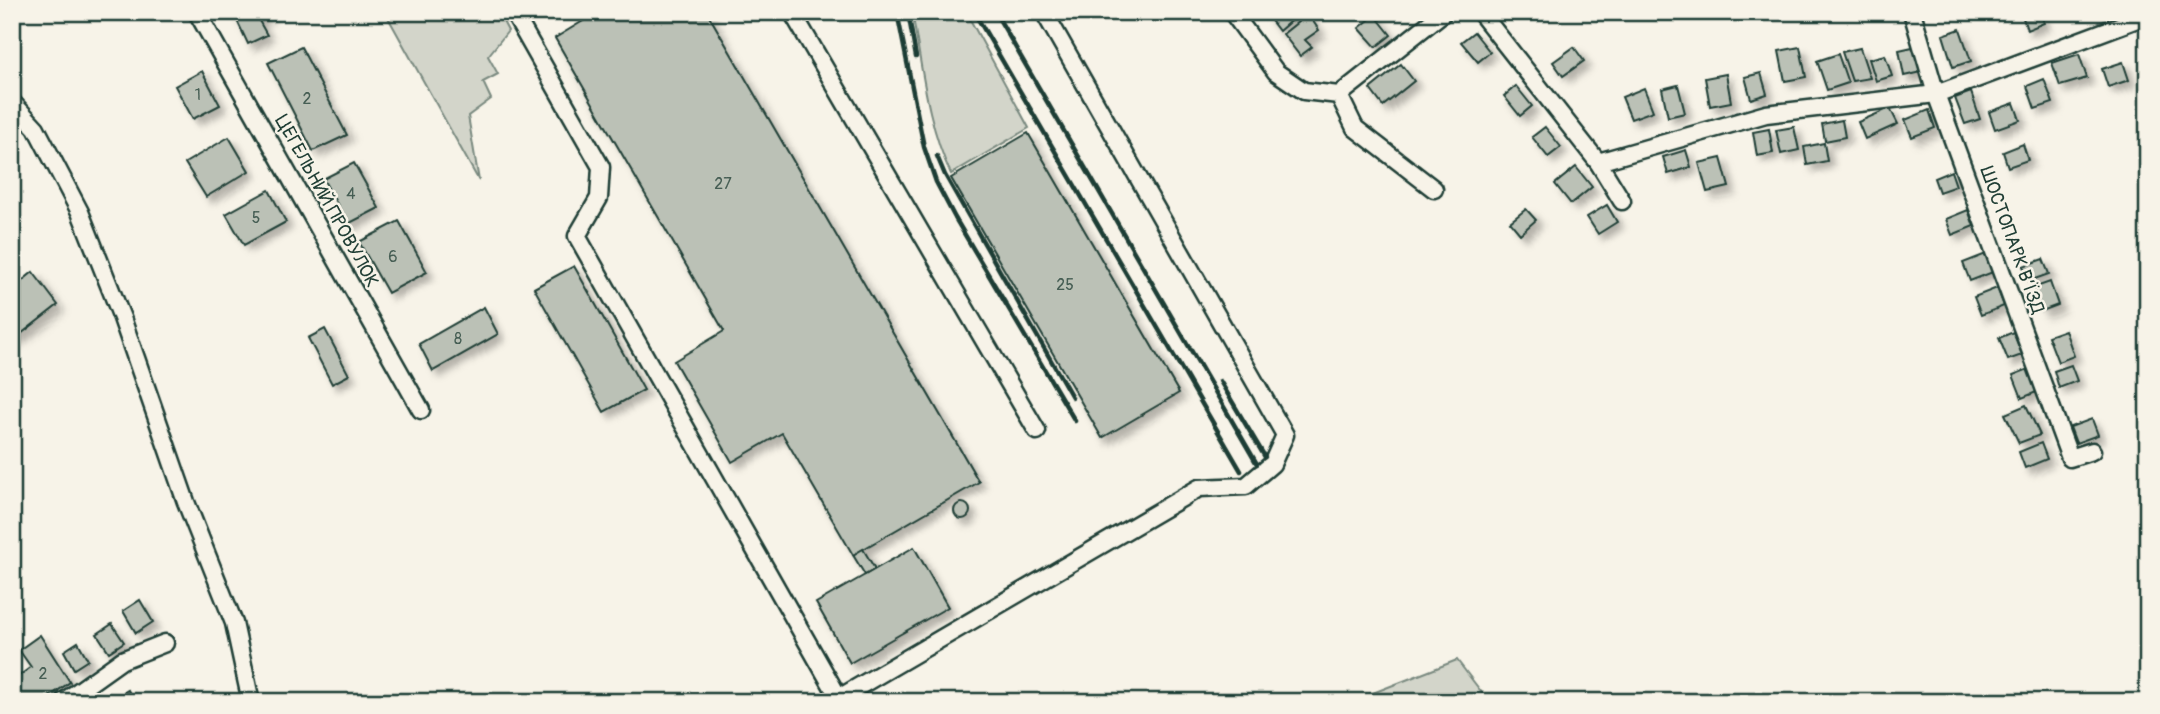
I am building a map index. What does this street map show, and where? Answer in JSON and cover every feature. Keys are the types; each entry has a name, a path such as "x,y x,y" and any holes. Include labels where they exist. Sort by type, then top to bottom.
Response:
{"street":[{"name":"ЦЕГЕЛЬНИЙ ПРОВУЛОК","path":"198,12 421,410"},
{"path":"513,12 601,167 599,198 577,236 839,698 1199,488 1246,486 1272,464 1285,435 1044,12"},
{"path":"792,12 1037,431"},
{"path":"1232,12 1276,72 1304,91 1339,95 1444,12"},
{"path":"1480,12 1598,162 1622,201"},
{"name":"ШОСТОПАРК В’ЇЗД","path":"1912,12 1936,94 2070,458 2092,450"},
{"path":"1598,162 1766,114 1936,94 2148,15"},
{"path":"1339,95 1355,128 1434,189"},
{"path":"12,102 36,128 80,212 122,318 186,502 234,623 251,702"},
{"path":"63,702 122,660 165,643"}],"shaded area":[{"path":"385,12 498,12 508,31 488,56 498,74 483,82 491,99 468,116 479,181"},
{"path":"912,12 966,12 1029,128 951,174 931,115"},
{"path":"1457,660 1489,702 1350,702"}],"building":[{"path":"233,12 267,12 268,14 258,19 267,35 248,44"},
{"path":"598,12 707,12 979,482 853,555 782,433 732,462 674,361 724,331 555,38"},
{"path":"1293,12 1296,16 1279,31 1266,14"},
{"path":"2021,12 2040,12 2044,23 2027,30"},
{"path":"1308,14 1319,30 1305,40 1312,47 1300,56 1283,34"},
{"path":"1375,15 1391,35 1376,47 1359,28"},
{"path":"1960,29 1971,61 1953,67 1943,35"},
{"path":"1474,32 1490,52 1478,62 1461,42"},
{"path":"1917,46 1922,72 1904,76 1899,50"},
{"path":"301,47 347,135 313,151 268,63"},
{"path":"1574,47 1584,61 1563,76 1553,62"},
{"path":"1800,47 1806,77 1785,81 1779,51"},
{"path":"1860,48 1870,78 1852,81 1842,52"},
{"path":"1838,54 1848,83 1827,90 1817,61"},
{"path":"2079,54 2087,78 2060,86 2052,63"},
{"path":"1885,55 1892,76 1876,81 1869,59"},
{"path":"2123,62 2129,80 2108,87 2102,69"},
{"path":"1401,64 1414,81 1383,106 1370,89"},
{"path":"202,71 220,105 193,119 175,86"},
{"path":"1761,73 1767,94 1751,99 1745,77"},
{"path":"1726,74 1731,102 1710,106 1705,78"},
{"path":"2044,79 2053,103 2035,109 2027,86"},
{"path":"1678,85 1685,113 1668,117 1662,89"},
{"path":"1516,86 1532,106 1520,116 1504,96"},
{"path":"1644,88 1653,111 1631,119 1622,97"},
{"path":"1971,92 1980,119 1965,124 1955,98"},
{"path":"2014,103 2020,120 1995,129 1989,112"},
{"path":"1890,108 1898,124 1865,139 1858,122"},
{"path":"1929,110 1935,128 1912,137 1905,120"},
{"path":"1842,120 1845,137 1825,141 1822,124"},
{"path":"1545,127 1561,147 1548,157 1532,137"},
{"path":"1794,127 1799,150 1781,154 1776,130"},
{"path":"1769,129 1773,153 1757,156 1753,132"},
{"path":"1028,133 1179,393 1102,438 951,178"},
{"path":"229,137 249,171 206,197 185,163"},
{"path":"1824,143 1827,161 1807,165 1804,147"},
{"path":"2023,144 2028,160 2008,167 2003,152"},
{"path":"1686,150 1691,167 1668,174 1663,157"},
{"path":"1721,158 1729,187 1707,192 1699,163"},
{"path":"354,163 379,208 348,224 323,179"},
{"path":"1576,167 1592,187 1571,204 1555,184"},
{"path":"1951,171 1956,186 1939,192 1934,178"},
{"path":"269,190 286,222 244,245 226,214"},
{"path":"1607,205 1617,222 1598,234 1587,217"},
{"path":"1526,209 1536,220 1520,234 1510,222"},
{"path":"1968,210 1974,226 1952,235 1946,219"},
{"path":"399,221 427,272 388,293 359,242"},
{"path":"1986,254 1993,272 1970,281 1963,263"},
{"path":"2043,259 2049,274 2029,281 2023,266"},
{"path":"574,266 644,390 604,412 534,288"},
{"path":"33,272 58,305 12,341 12,289"},
{"path":"2050,282 2058,305 2042,311 2033,288"},
{"path":"1997,288 2004,306 1981,315 1974,297"},
{"path":"484,307 498,334 433,371 419,344"},
{"path":"325,329 349,375 332,384 308,338"},
{"path":"2065,330 2074,356 2058,362 2048,336"},
{"path":"2013,332 2022,355 2008,360 1999,338"},
{"path":"2071,365 2077,381 2059,388 2054,371"},
{"path":"2031,368 2039,391 2022,398 2013,375"},
{"path":"2026,405 2040,435 2019,443 2005,414"},
{"path":"2092,419 2098,435 2076,443 2070,427"},
{"path":"2041,443 2047,459 2025,468 2019,452"},
{"path":"962,503 970,511 962,519 954,511"},
{"path":"914,547 948,607 850,663 816,603"},
{"path":"863,549 875,569 865,575 853,555"},
{"path":"140,600 153,622 136,633 123,611"},
{"path":"112,624 124,642 109,652 97,634"},
{"path":"40,635 70,682 42,702 12,702 12,681 31,667 19,650"},
{"path":"78,642 88,660 74,669 64,651"},
{"path":"128,690 134,702 109,702 109,701"}],"railway":[{"path":"897,12 924,147 936,182 1075,421"},
{"path":"908,12 916,57"},
{"path":"974,12 1241,471"},
{"path":"995,12 1257,464"},
{"path":"937,156 945,175 1072,397"},
{"path":"1220,381 1265,457"}]}
